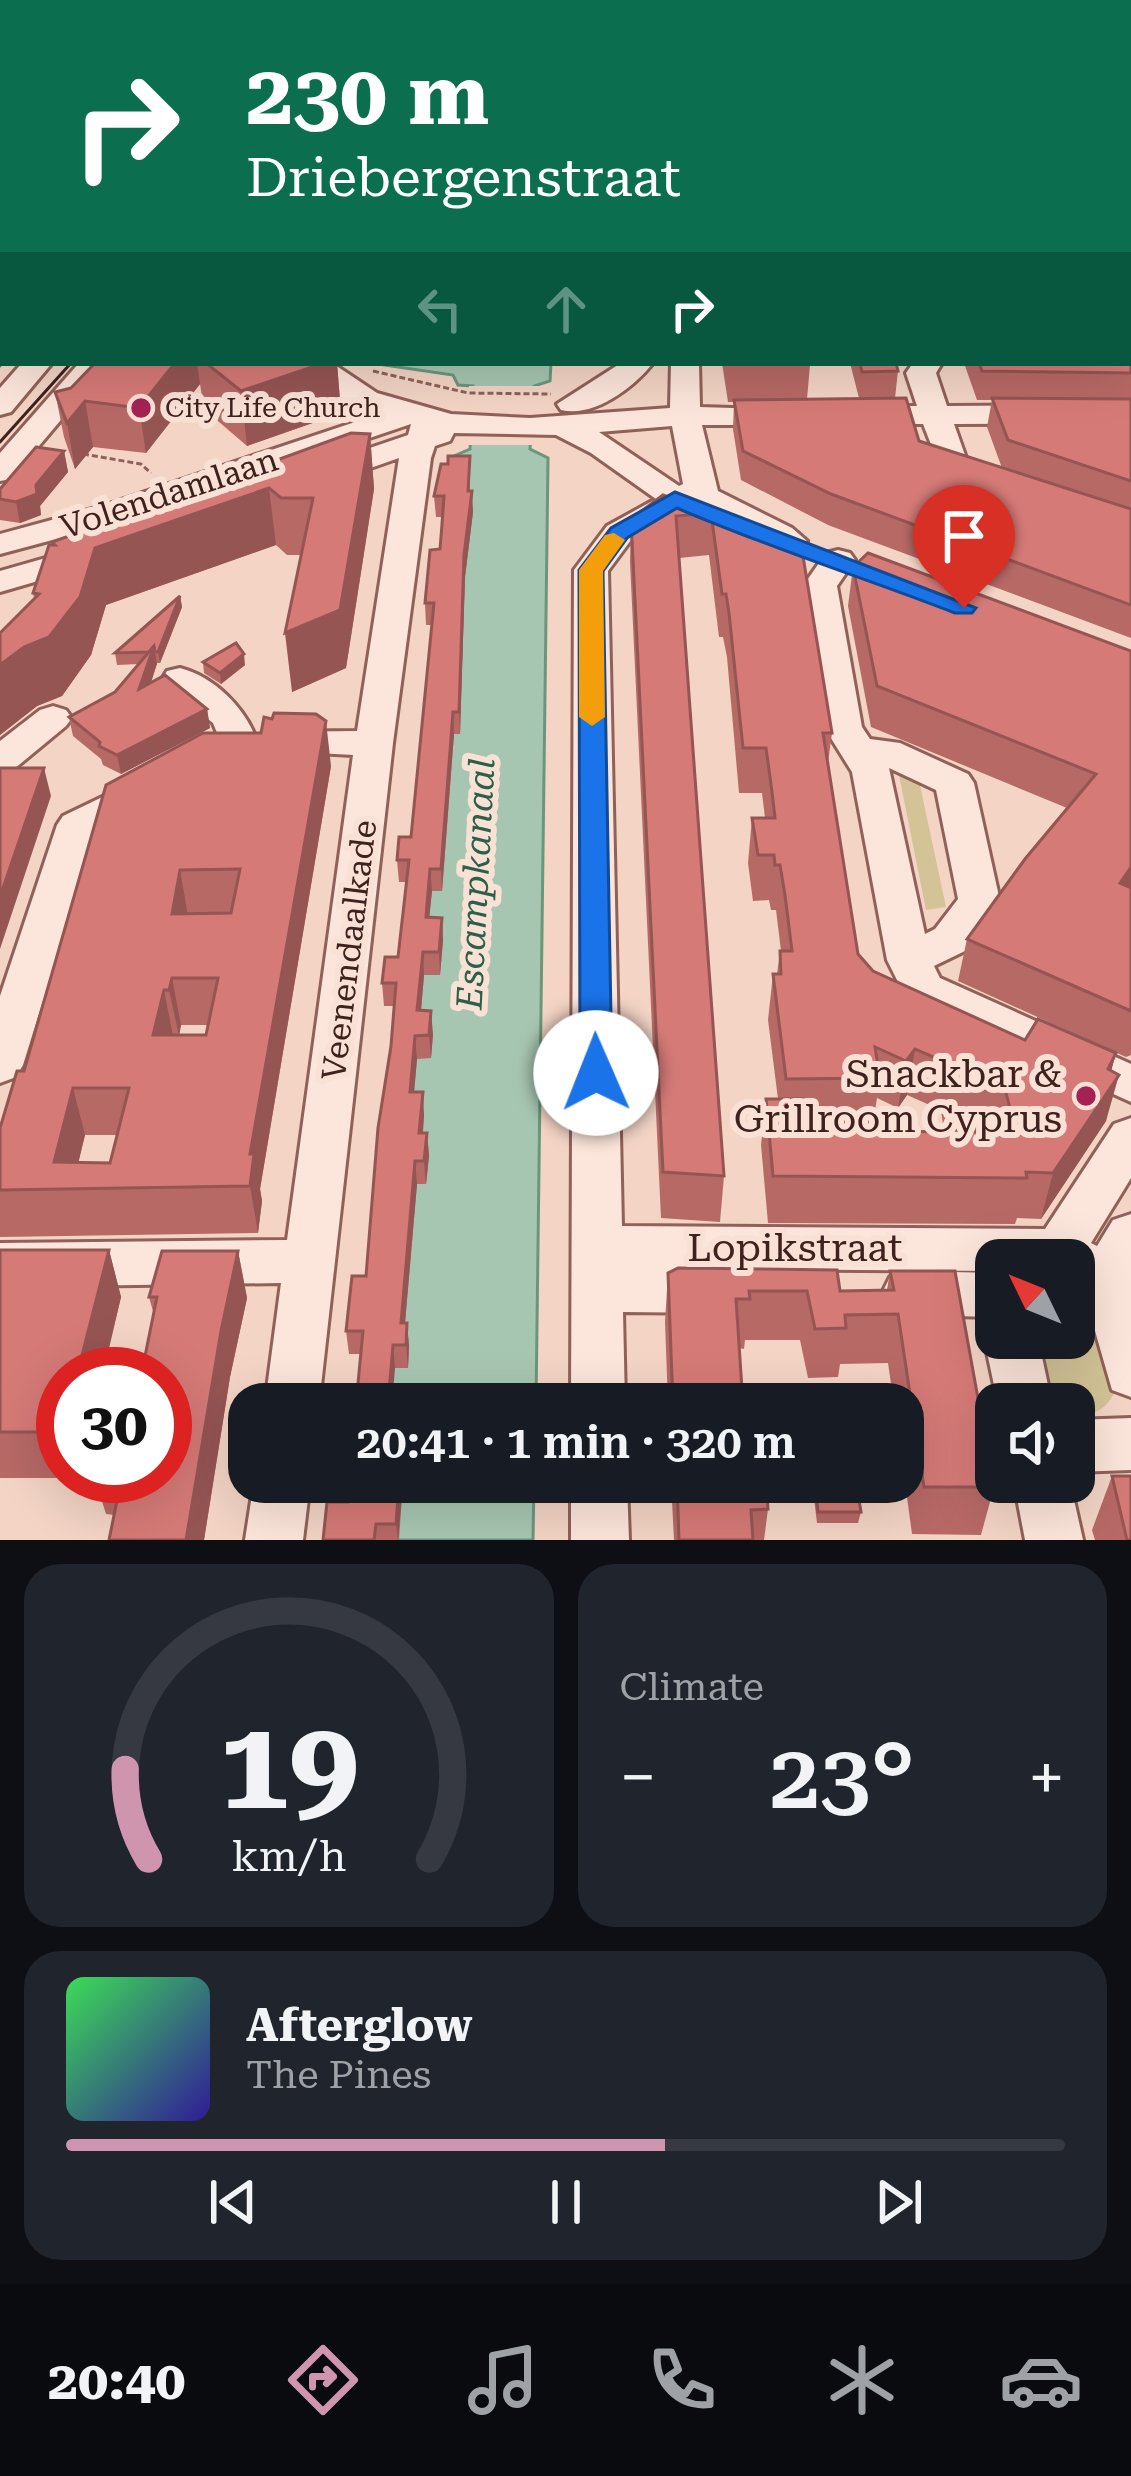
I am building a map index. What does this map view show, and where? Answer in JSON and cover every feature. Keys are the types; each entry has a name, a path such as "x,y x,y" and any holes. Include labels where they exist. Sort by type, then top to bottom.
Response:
{"street":[{"path":"0,406 35,366"},
{"path":"0,472 92,366"},
{"path":"554,411 598,395 635,366"},
{"path":"685,366 686,494"},
{"path":"926,366 921,373 955,468 1017,489"},
{"path":"416,426 316,371 395,384 466,408 687,416 1131,413"},
{"name":"Volendamlaan","path":"18,588 183,513 353,460 416,426 466,408"},
{"path":"554,411 602,446 686,494 709,500 790,542 880,576"},
{"name":"Veenendaalkade","path":"295,1383 416,426"},
{"path":"353,460 400,482 409,496"},
{"path":"598,1383 591,570 619,533 686,494"},
{"name":"Volendamlaan","path":"0,544 183,513"},
{"path":"838,560 820,586 844,727 872,772 910,960 923,989 1131,1084"},
{"path":"180,680 230,718 238,741"},
{"path":"0,760 53,718"},
{"path":"0,1065 76,825 238,741 374,743"},
{"path":"858,750 886,752 954,783 979,901 950,940 910,960"},
{"path":"1066,1239 1131,1137"},
{"path":"1119,1256 1131,1373"},
{"path":"0,1265 310,1261"},
{"name":"Lopikstraat","path":"597,1268 975,1270"},
{"path":"1095,1445 1131,1444"},
{"path":"274,1540 279,1503"},
{"path":"599,1503 600,1540"},
{"path":"1046,1503 1054,1540"}],"path":[{"path":"466,408 554,411"},
{"path":"23,444 141,464 183,513"}],"shaded area":[{"path":"899,775 918,776 946,907 926,910"},
{"path":"1095,1329 1116,1390 1104,1406 1095,1411 1095,1383 1044,1383 1036,1359 1095,1359"}],"water":[{"name":"Escampkanaal","path":"392,366 551,366 550,381 534,386 530,449 548,458 536,1383 359,1383 454,456 470,449 473,386 458,385 453,375"},
{"path":"349,1503 534,1503 533,1540 346,1540"}],"pier":[{"path":"469,386 547,386 539,390 536,445 467,445"}],"building":[{"path":"92,366 173,366 139,408 85,401 67,423 55,392 71,388"},
{"path":"210,366 315,366 241,391"},
{"path":"861,366 897,366 898,371 862,372"},
{"path":"980,366 1131,366 1131,373 982,371"},
{"path":"906,398 919,441 1131,509 1131,605 831,494 743,451 734,400"},
{"path":"992,398 1131,399 1131,481 1008,440"},
{"path":"351,433 370,434 340,610 285,633 313,498 281,498 269,488 95,548 80,597 49,637 24,647 0,665 0,633 39,594 33,593 49,545 55,545 52,542"},
{"path":"36,447 64,451 36,485 37,494 16,502 0,499 0,489"},
{"path":"448,456 470,456 468,491 472,491 464,555 459,712 453,712 441,869 430,869 426,917 442,918 439,952 423,952 417,1010 431,1011 429,1035 415,1036 410,1092 423,1092 419,1133 427,1133 424,1161 415,1161 401,1323 407,1323 406,1345 393,1345 390,1383 358,1383 363,1331 346,1331 352,1276 366,1276 396,983 382,983 385,957 398,957 409,860 397,860 399,837 411,837 434,603 425,603 430,550 440,549 444,496 434,496 441,464 448,464"},
{"path":"663,495 801,544 832,733 823,733 858,954 873,971 1025,1040 1038,1019 1116,1053 1108,1069 1119,1075 1053,1173 1026,1172 1027,1178 773,1176 766,1099 804,1099 811,1131 1016,1132 1005,1089 954,1089 950,1064 915,1049 906,1061 875,1047 880,1078 786,1079 773,974 781,974 780,951 792,951 785,895 774,855 758,855 752,818 775,818 772,792 766,748 743,748 729,613 711,513 676,516 724,1176 663,1172 631,519"},
{"path":"868,553 1131,651 1131,867 1120,883 1131,888 1131,1011 967,939 1096,774 877,686 853,567"},
{"path":"180,596 158,652 154,646 149,652 115,653"},
{"path":"236,643 244,654 220,673 203,662"},
{"path":"154,646 139,689 165,675 207,709 117,755 99,746 69,717 115,692"},
{"path":"274,713 316,714 326,721 250,1154 254,1154 250,1186 0,1190 0,1128 17,1071 24,1071 106,785 203,733 261,733 264,717 272,719","holes":["240,869 231,913 172,914 180,870","172,978 218,978 206,1035 153,1035 164,990 169,990","73,1088 129,1088 110,1163 54,1162"]},
{"path":"0,768 44,768 0,897"},
{"path":"0,1250 109,1250 84,1347 36,1347 36,1432 0,1432"},
{"path":"162,1251 238,1251 186,1540 109,1540 117,1503 192,1503 192,1347 147,1347 157,1297 149,1297"},
{"path":"678,1268 837,1270 840,1291 894,1290 890,1271 955,1271 975,1383 975,1487 924,1487 924,1383 908,1383 898,1314 845,1315 846,1328 815,1329 807,1291 749,1291 750,1299 736,1299 742,1383 672,1383 668,1273"},
{"path":"1112,1476 1131,1476 1131,1540 1127,1540"},
{"path":"327,1503 398,1503 396,1524 376,1524 374,1540 323,1540"},
{"path":"678,1503 768,1503 768,1509 751,1510 753,1540 679,1540"},
{"path":"817,1503 860,1503 861,1512 818,1512"}],"tram line":[{"path":"0,442 68,366"}],"slow traffic":[{"path":"592,717 591,570 614,540"}],"place":[{"name":"City Life Church","path":"141,408"},
{"name":"Snackbar & Grillroom Cyprus","path":"1086,1096"}],"route":[{"path":"596,1073 591,570 619,533 675,499 757,534 964,608"}]}
